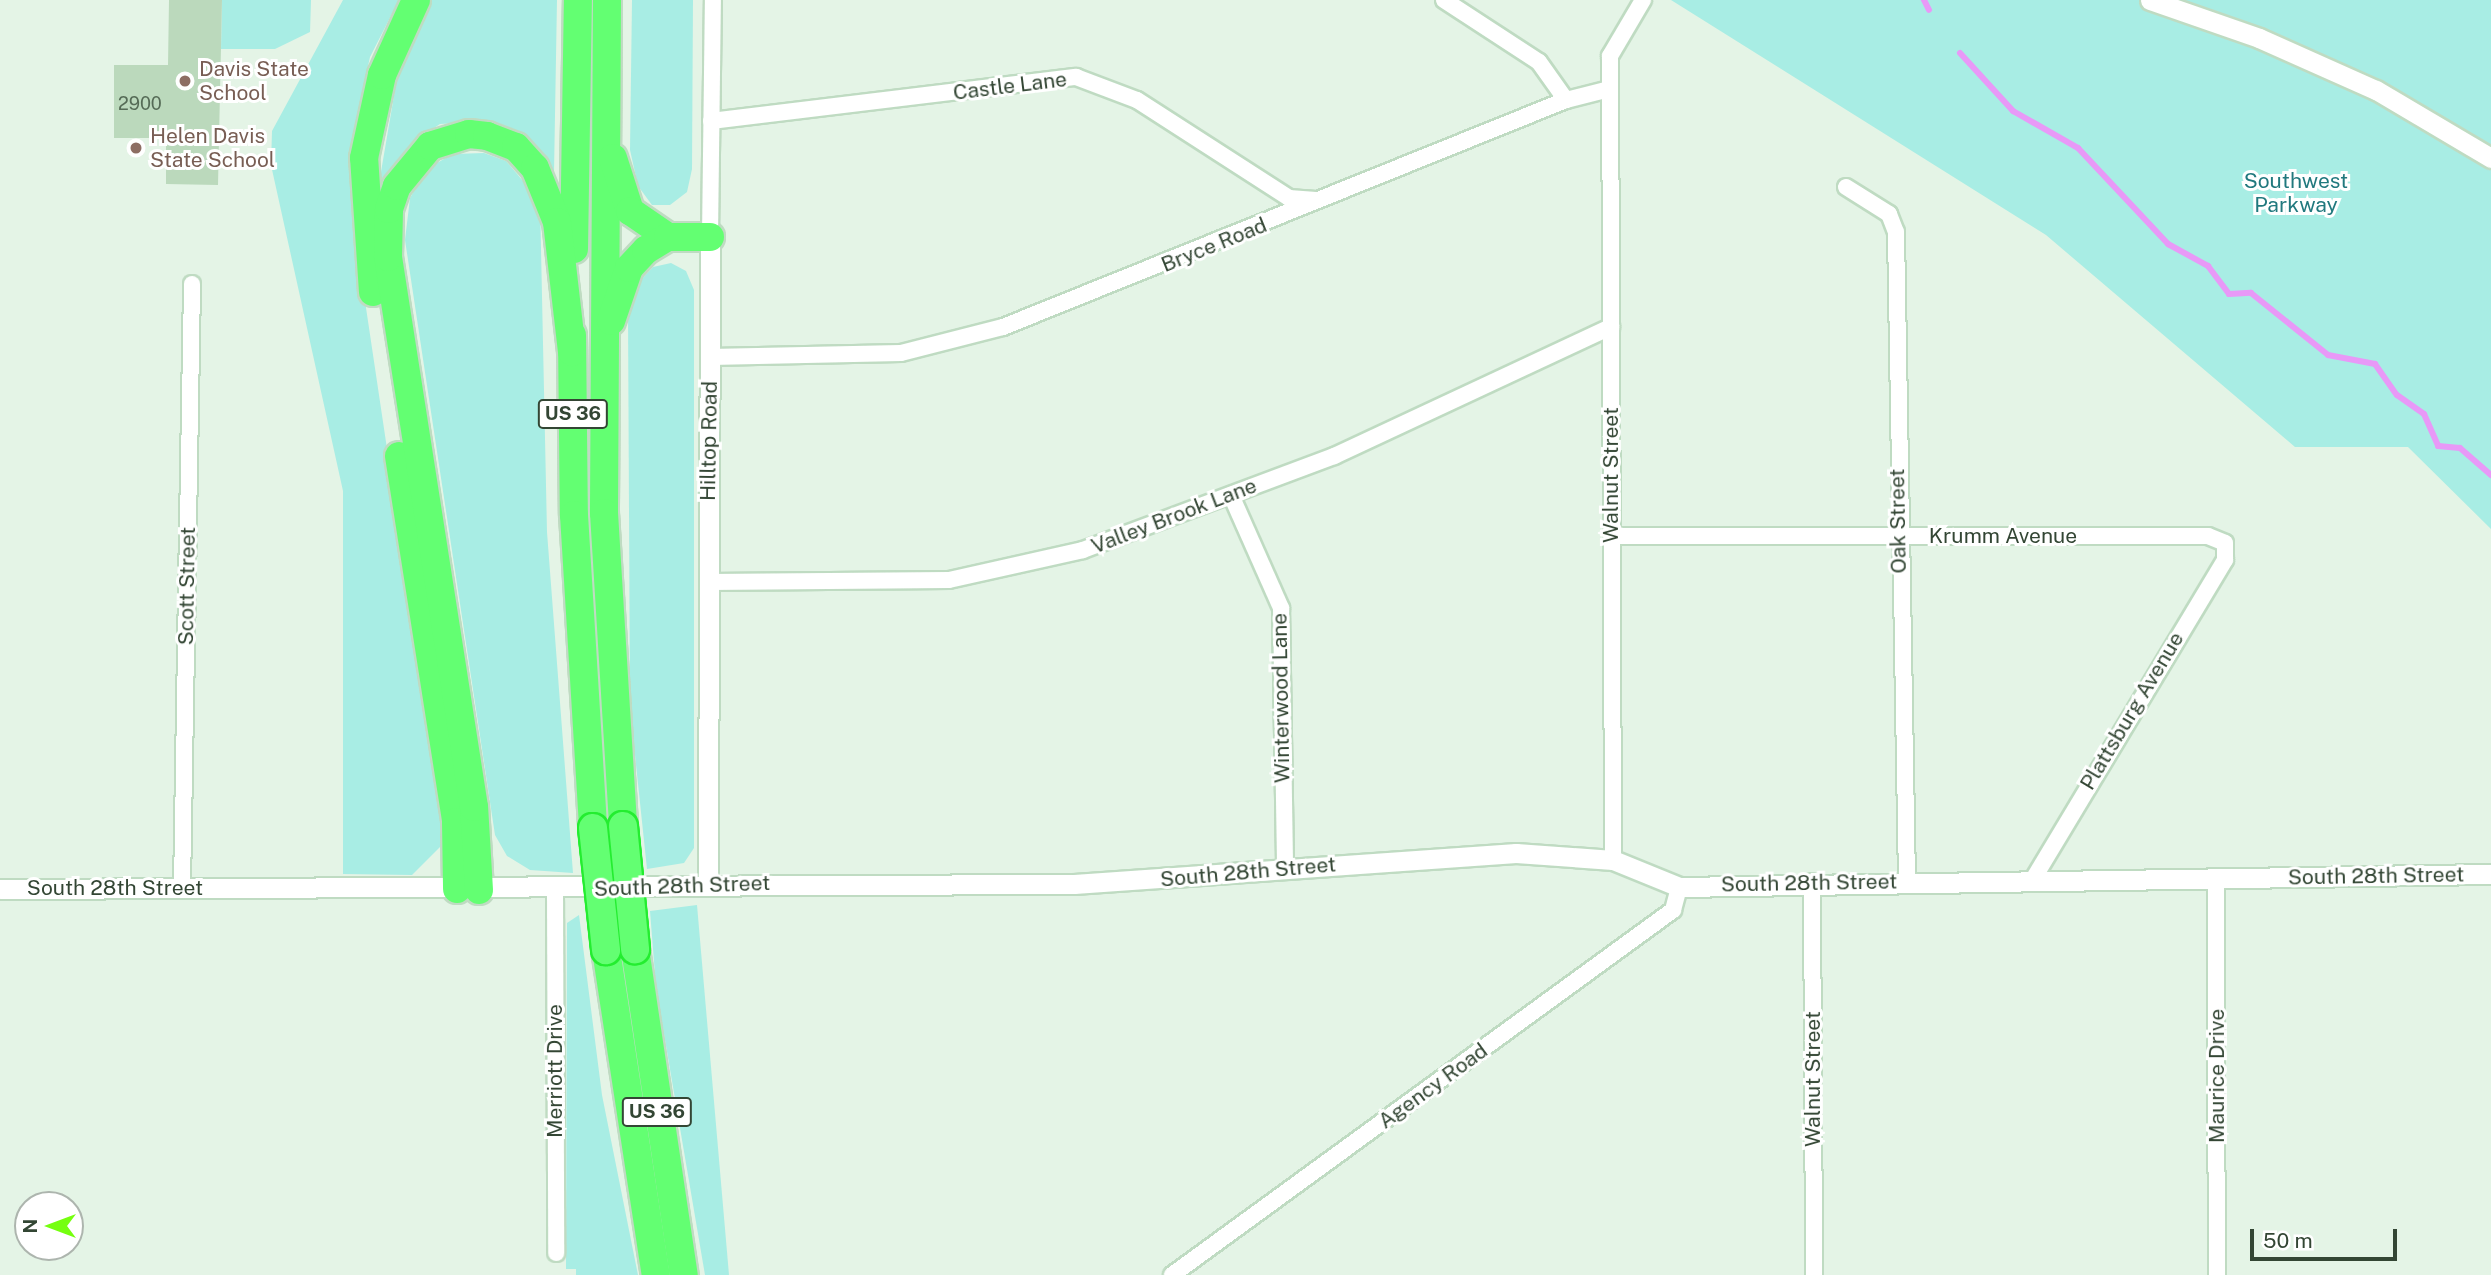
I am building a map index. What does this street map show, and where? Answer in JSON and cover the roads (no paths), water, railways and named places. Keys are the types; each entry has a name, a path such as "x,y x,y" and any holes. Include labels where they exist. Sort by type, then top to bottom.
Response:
{"highway":[{"path":"416,0 394,42 371,116 363,204 468,889"},
{"name":"US 36","path":"578,0 572,352 574,515 593,828 606,950 656,1275"},
{"name":"US 36","path":"607,0 601,354 610,665 635,948 684,1275"},
{"path":"605,119 630,211 668,237 710,237"},
{"path":"468,889 474,807 388,257 389,209 397,186 429,146 468,134 486,136 516,147 536,168 557,222 572,352"},
{"path":"601,354 629,268 668,237"}],"street":[{"name":"Hilltop Road","path":"708,883 710,121 713,0"},
{"path":"1444,0 1539,62 1566,100"},
{"path":"1609,89 1618,36 1643,0"},
{"path":"2150,0 2259,38 2376,90 2491,158"},
{"name":"Castle Lane","path":"710,121 1076,77 1137,100 1289,198 1319,201"},
{"name":"Bryce Road","path":"710,357 901,353 1003,327 1566,100 1609,89"},
{"name":"Walnut Street","path":"1609,89 1613,860"},
{"name":"Oak Street","path":"1846,187 1889,214 1895,232 1898,536 1907,881"},
{"name":"Scott Street","path":"182,888 192,284"},
{"name":"Valley Brook Lane","path":"708,582 949,580 1083,550 1334,456 1611,327"},
{"name":"Winterwood Lane","path":"1231,495 1281,608 1285,869"},
{"name":"Krumm Avenue","path":"1612,536 2208,536 2225,542"},
{"name":"Plattsburg Avenue","path":"2033,879 2225,561 2225,542"},
{"name":"South 28th Street","path":"0,889 555,890 708,883 1074,884 1516,853 1613,860 1679,887 1907,881 2491,874"},
{"name":"Maurice Drive","path":"2216,878 2217,1275"},
{"name":"Walnut Street","path":"1812,883 1814,1275"},
{"name":"Agency Road","path":"1172,1275 1673,910 1679,887"},
{"name":"Merriott Drive","path":"555,890 556,1253"}],"waterway":[{"path":"1924,0 1929,10"},
{"path":"1960,53 2013,111 2078,148 2168,244 2208,266 2229,294 2251,293 2328,355 2375,364 2397,395 2424,414 2438,446 2460,448 2491,475"}],"place":[{"name":"Davis State School","path":"185,81"},
{"name":"Helen Davis State School","path":"136,148"}],"park label":[{"name":"Southwest Parkway","path":"2296,193"}]}
